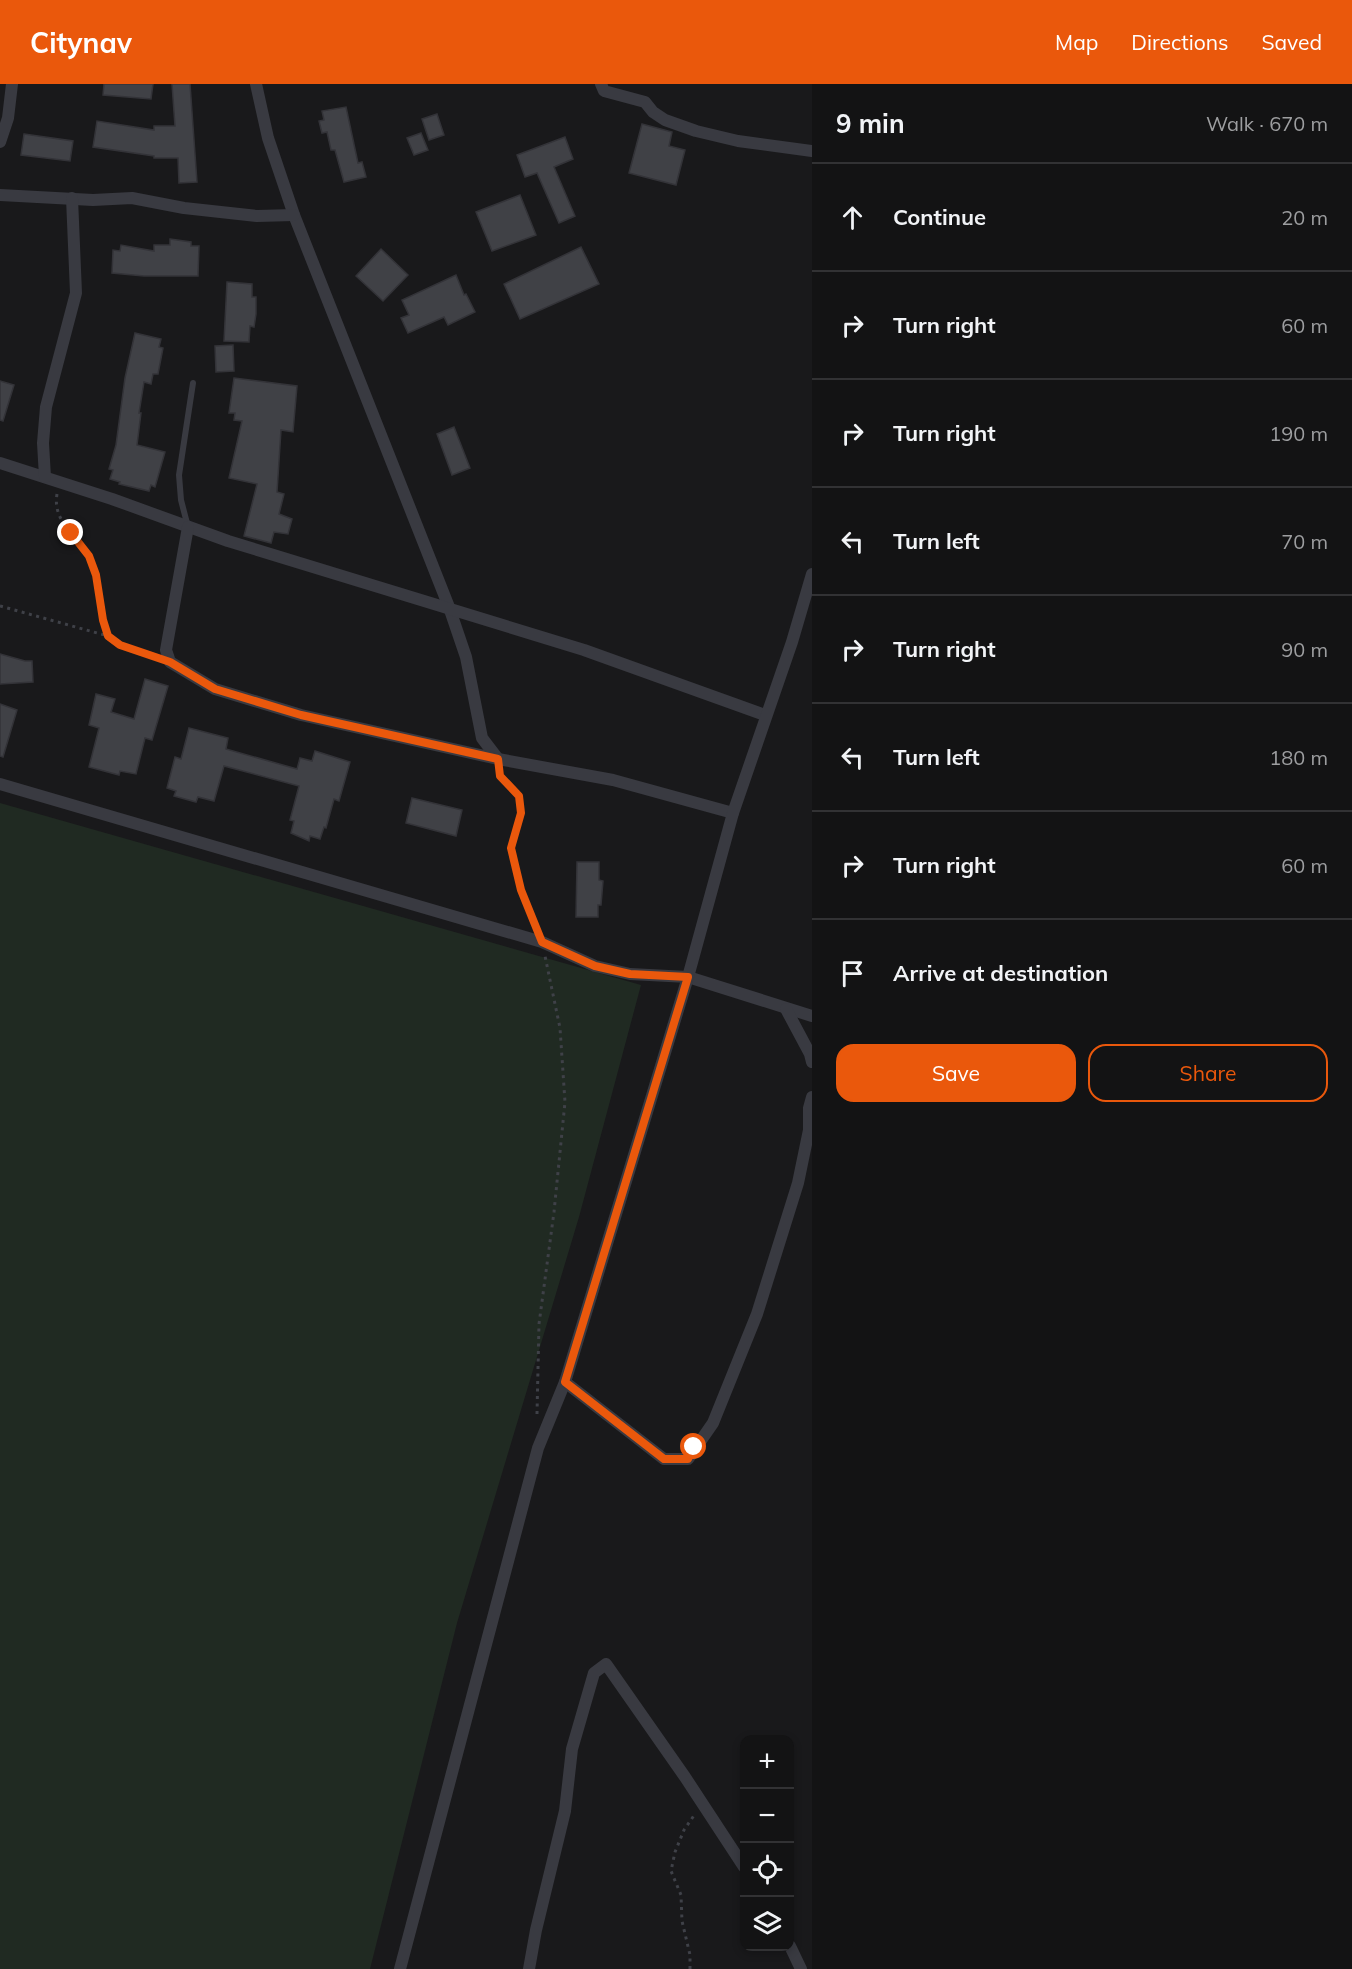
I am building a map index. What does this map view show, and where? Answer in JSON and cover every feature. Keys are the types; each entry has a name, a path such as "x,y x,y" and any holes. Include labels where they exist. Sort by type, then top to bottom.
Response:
{"street":[{"path":"0,142 8,118 12,84"},
{"path":"256,84 268,138 294,215 449,608 466,657 482,738 498,759"},
{"path":"601,84 604,90 645,102 653,112 665,120 696,131 738,141 812,151"},
{"path":"0,195 93,200 132,198 184,208 246,215 294,215"},
{"path":"45,477 43,443 46,407 76,293 72,198"},
{"path":"0,463 228,541 584,650 765,716"},
{"path":"188,526 166,650 170,662 215,689 301,715 498,759 613,780 733,813"},
{"path":"400,1969 538,1448 565,1382 688,977 733,813 792,642 812,574"},
{"path":"0,784 542,942 595,966 630,974 688,977 812,1016"},
{"path":"786,1009 812,1062"},
{"path":"565,1382 664,1459 688,1459 713,1423 757,1314 798,1183 809,1130 809,1108 812,1097"},
{"path":"529,1969 536,1930 565,1811 572,1749 594,1673 606,1664 740,1861"},
{"path":"791,1951 801,1969"}],"lane":[{"path":"188,526 181,500 179,475 193,382"}],"path":[{"path":"61,482 56,496 56,509 62,522 89,556 96,575 103,620 108,636"},
{"path":"0,606 108,636 120,645 170,662"},
{"path":"498,759 500,776 519,796 521,813 511,848 521,890 542,942 560,1028 565,1102 554,1212 539,1324 537,1419"},
{"path":"690,1969 690,1954 682,1921 681,1895 671,1871 675,1852 684,1830 694,1815 706,1808"}],"shaded area":[{"path":"0,803 641,985 579,1217 457,1623 370,1969 0,1969"}],"building":[{"path":"104,84 153,84 151,99 103,95"},
{"path":"172,84 190,84 197,182 179,183 178,158 154,158 154,156 93,147 97,121 154,130 154,126 175,126"},
{"path":"346,107 358,163 362,162 366,177 344,182 335,150 331,150 327,132 322,133 319,121 324,120 322,111"},
{"path":"437,114 444,135 429,140 422,119"},
{"path":"642,124 672,132 669,146 685,150 676,185 629,173"},
{"path":"421,133 428,150 414,155 407,138"},
{"path":"24,134 73,141 70,161 21,155"},
{"path":"565,137 573,159 554,167 575,216 559,223 537,173 525,177 517,155"},
{"path":"520,195 536,235 492,251 476,212"},
{"path":"170,239 191,242 191,246 199,246 198,276 144,276 112,273 113,250 120,251 121,245 154,251 154,245 170,245"},
{"path":"581,247 599,284 520,319 504,284"},
{"path":"381,249 408,275 383,301 356,276"},
{"path":"456,275 464,295 466,294 475,312 448,325 444,317 408,333 401,318 409,315 402,300"},
{"path":"227,282 252,284 252,297 256,297 256,314 254,327 250,326 249,342 224,341"},
{"path":"135,333 161,339 159,347 163,348 158,374 153,374 151,384 144,382 139,413 141,413 137,445 165,452 155,487 151,485 149,491 119,484 120,482 110,479 113,470 109,469 116,445 125,378"},
{"path":"233,345 234,371 216,372 215,346"},
{"path":"234,378 297,386 293,432 281,430 277,492 284,494 279,514 292,519 288,534 274,532 271,543 244,536 257,484 229,478 242,421 234,420 235,413 229,413"},
{"path":"0,381 14,385 3,421 0,420"},
{"path":"454,427 470,468 452,475 437,434"},
{"path":"0,654 32,661 33,682 0,684"},
{"path":"145,679 168,686 152,740 145,738 136,774 120,771 119,775 89,767 99,728 89,725 96,694 115,699 111,712 134,719"},
{"path":"0,704 17,710 3,757 0,756"},
{"path":"189,728 228,738 226,749 297,769 300,758 312,761 315,751 350,762 339,801 334,799 326,828 324,827 320,839 310,836 309,841 291,833 294,821 290,820 299,786 224,766 214,801 198,797 196,802 174,796 176,791 167,788 175,757 181,759"},
{"path":"412,798 462,810 456,836 406,823"},
{"path":"577,862 599,862 599,880 603,881 598,917 576,917"}],"route":[{"path":"71,533 89,556 96,575 103,620 108,636 120,645 170,662 215,689 301,715 498,759 500,776 519,796 521,813 511,848 521,890 542,942 595,966 630,974 688,977 565,1382 664,1459 688,1459 694,1447"}]}
